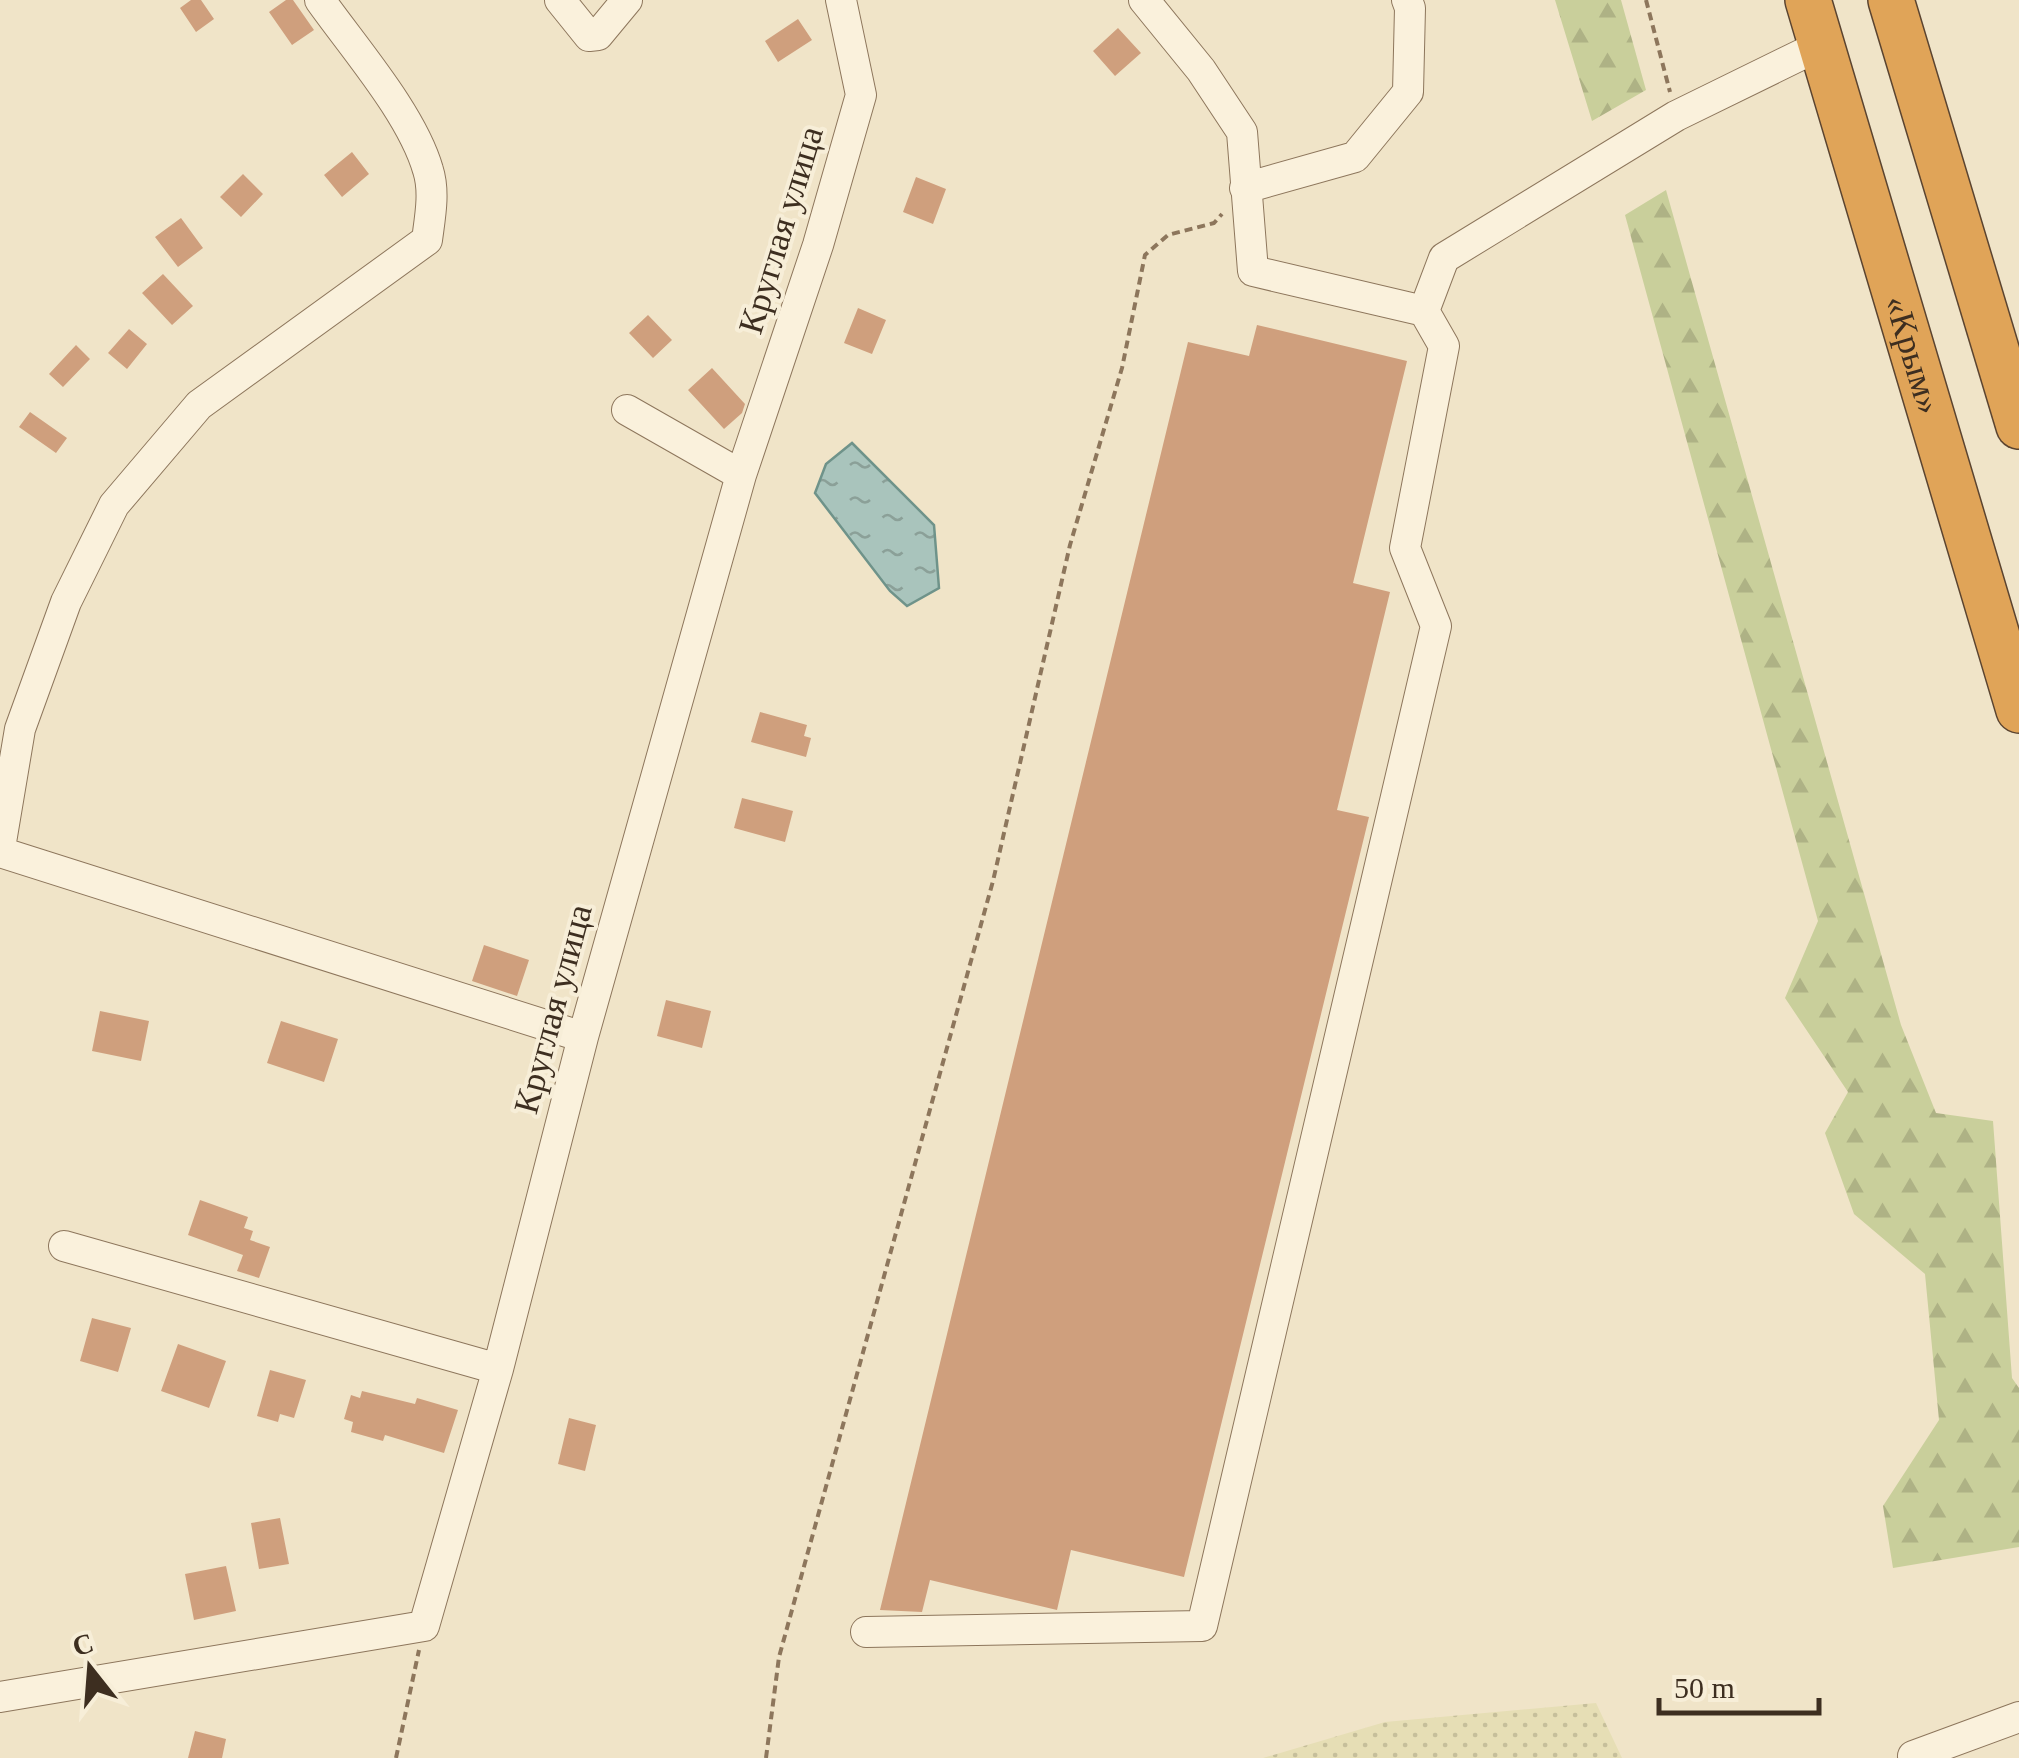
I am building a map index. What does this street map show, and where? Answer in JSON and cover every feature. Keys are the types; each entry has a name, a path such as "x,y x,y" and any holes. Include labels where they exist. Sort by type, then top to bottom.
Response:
{"highway":[{"name":"«Крым»","path":"1808,0 2019,710"},
{"path":"1891,0 2019,426"}],"street":[{"path":"320,0 398,108 429,171 432,203 427,240 199,405 114,505 66,602 20,729 0,850 583,1037"},
{"path":"560,0 589,36 598,35 628,0"},
{"name":"Круглая улица","path":"424,1626 498,1369 583,1037 741,475 818,245 861,95 841,0"},
{"path":"866,1632 1202,1626 1436,626 1405,548 1444,346 1424,311 1253,272 1242,132 1201,70 1144,0"},
{"path":"1245,188 1354,158 1408,92 1407,0"},
{"path":"1424,311 1444,258 1676,116 1821,45"},
{"path":"628,410 741,475"},
{"path":"64,1246 498,1369"},
{"path":"0,1698 424,1626"},
{"path":"1913,1756 2019,1717"}],"path":[{"path":"1646,0 1676,116"},
{"path":"766,1758 779,1658 993,882 1070,545 1122,368 1145,255 1168,235 1214,223 1245,188"},
{"path":"396,1758 424,1626"}],"shaded area":[{"path":"1596,1703 1622,1758 1263,1758 1385,1722"}],"green space":[{"path":"1555,0 1621,0 1646,90 1592,121"},
{"path":"1666,190 1901,1025 1936,1113 1993,1121 2012,1378 2019,1388 2019,1547 1893,1568 1883,1506 1939,1420 1925,1274 1854,1214 1825,1133 1848,1092 1785,998 1818,921 1625,215"}],"water":[{"path":"852,443 934,525 939,588 907,606 890,591 815,493 826,464"}],"building":[{"path":"191,0 201,0 214,19 196,32 180,8"},
{"path":"286,0 293,0 314,30 292,45 269,12"},
{"path":"798,19 812,40 778,62 765,41"},
{"path":"1118,28 1141,53 1115,76 1093,51"},
{"path":"352,152 369,174 342,197 324,175"},
{"path":"243,174 263,194 241,217 220,197"},
{"path":"916,177 946,189 933,224 903,212"},
{"path":"181,218 203,248 178,267 155,237"},
{"path":"163,274 193,306 172,325 142,293"},
{"path":"858,308 886,320 872,354 844,343"},
{"path":"648,315 672,340 653,358 629,333"},
{"path":"1257,325 1407,361 1353,583 1390,592 1337,810 1369,817 1184,1577 1071,1550 1057,1610 930,1580 922,1612 880,1610 1188,342 1249,356"},
{"path":"129,329 147,344 127,369 108,353"},
{"path":"76,345 90,359 63,387 49,374"},
{"path":"712,368 745,404 742,413 724,429 688,390"},
{"path":"30,412 67,438 56,453 19,427"},
{"path":"760,712 807,725 804,736 811,738 806,757 751,742"},
{"path":"742,798 793,811 785,842 734,828"},
{"path":"484,945 529,960 517,996 472,981"},
{"path":"666,1000 711,1011 702,1048 657,1036"},
{"path":"100,1011 149,1021 141,1061 92,1051"},
{"path":"281,1021 338,1039 324,1082 267,1063"},
{"path":"200,1200 248,1217 244,1228 253,1231 250,1240 270,1247 259,1278 237,1271 243,1255 188,1235"},
{"path":"92,1318 131,1328 118,1372 80,1361"},
{"path":"178,1344 226,1361 209,1408 161,1391"},
{"path":"270,1370 306,1380 294,1418 280,1414 278,1422 257,1416"},
{"path":"362,1391 415,1404 417,1398 458,1410 444,1453 385,1435 383,1441 351,1432 353,1422 344,1419 351,1395 360,1398"},
{"path":"569,1418 596,1425 585,1471 558,1464"},
{"path":"280,1518 289,1564 259,1569 251,1523"},
{"path":"226,1566 236,1611 194,1620 185,1574"},
{"path":"195,1731 226,1739 222,1758 188,1758"}]}
